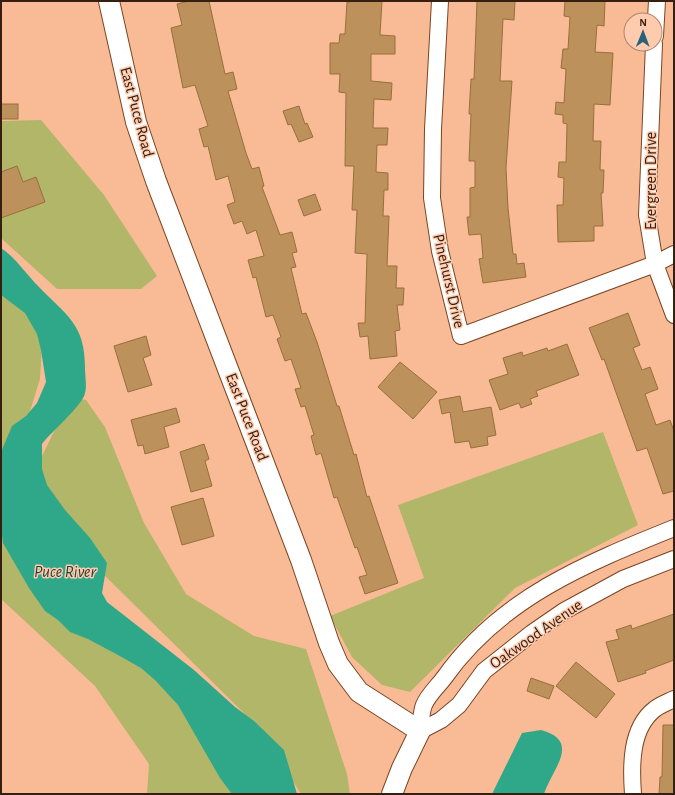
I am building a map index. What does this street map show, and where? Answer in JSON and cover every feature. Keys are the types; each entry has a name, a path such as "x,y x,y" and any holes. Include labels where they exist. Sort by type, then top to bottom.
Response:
{"main road":[{"name":"East Puce Road","path":"109,1 136,122 156,181 301,560 328,643 338,664 359,692 420,731"},
{"path":"392,794 402,768 420,731"}],"street":[{"name":"Pinehurst Drive","path":"440,1 433,129 432,198 440,251 461,336 655,264 674,254"},
{"path":"656,12 657,1"},
{"name":"Evergreen Drive","path":"654,52 648,215 655,264 674,315"},
{"name":"Oakwood Avenue","path":"420,731 424,704 460,655 488,627 551,583 611,554 674,528"},
{"name":"Oakwood Avenue","path":"420,731 441,720 459,705 484,671 532,633 564,611 623,579 674,559"},
{"path":"633,794 632,775 634,744 642,725 654,710 674,699"}],"green space":[{"path":"41,120 104,195 157,276 141,289 57,289 1,238 1,121"},
{"path":"1,276 33,305 42,347 40,379 5,492 266,794 147,794 149,764 95,686 1,599"},
{"path":"71,397 86,400 105,427 144,523 186,594 254,636 306,649 347,774 350,794 301,794 261,730 94,565 39,481 42,456"},
{"path":"603,432 638,525 515,588 410,692 382,685 352,657 330,616 424,578 398,505"}],"water":[{"name":"Puce River","path":"1,248 21,266 34,282 66,314 78,331 82,341 86,384 85,393 79,404 42,444 42,469 47,485 65,510 90,538 107,563 102,593 107,602 194,670 235,707 254,721 284,750 297,794 232,794 220,778 178,705 155,680 141,668 88,639 70,632 58,620 45,611 29,588 3,543 1,527 1,452 12,426 26,416 37,403 46,382 37,334 25,313 1,295"},
{"path":"541,730 553,735 560,741 562,748 561,757 544,794 492,794 522,733"}],"building":[{"path":"189,1 209,1 225,74 233,72 237,89 228,91 246,153 252,169 259,167 264,186 262,187 280,235 292,232 297,252 292,253 296,267 291,268 302,314 306,313 317,342 354,455 356,454 367,497 369,496 398,583 365,594 359,577 367,575 357,547 355,548 337,497 334,498 321,453 316,455 311,436 314,435 305,406 301,407 295,389 301,388 291,359 285,361 277,339 281,337 273,315 266,317 256,277 253,278 248,260 264,256 256,230 247,234 242,221 234,224 227,205 235,202 228,176 216,180 208,146 204,147 199,129 208,126 195,85 183,88 171,28 182,25 177,4"},
{"path":"382,1 380,35 395,36 395,54 371,54 371,81 392,83 391,100 374,99 373,128 388,128 387,145 377,145 376,172 388,173 388,190 384,190 383,216 389,216 387,266 397,266 396,288 404,288 403,305 397,305 400,330 395,331 397,356 370,359 368,336 360,337 358,323 365,323 367,254 355,253 357,210 352,210 354,166 345,166 346,93 339,92 340,74 330,74 330,43 339,43 340,34 345,34 347,2"},
{"path":"477,1 515,1 514,20 503,19 500,81 512,81 506,168 508,208 513,254 516,254 517,264 524,263 526,277 483,283 479,259 483,258 481,234 469,235 467,217 470,217 470,188 475,187 475,161 469,161 471,114 469,114 471,79 474,79"},
{"path":"565,1 605,1 604,26 597,25 595,52 613,53 610,105 594,104 593,141 601,141 600,170 604,170 603,193 601,193 603,226 594,226 594,241 558,242 557,205 563,205 564,178 558,177 559,162 566,162 567,124 563,123 563,115 555,114 556,102 564,103 566,69 561,68 563,49 568,49 570,17 564,16"},
{"path":"1,104 18,104 18,119 1,119"},
{"path":"299,106 305,124 307,123 313,137 299,142 291,124 288,125 283,111"},
{"path":"17,166 23,182 36,177 45,202 1,218 1,172"},
{"path":"315,194 321,210 304,216 298,200"},
{"path":"628,313 640,345 633,348 642,370 650,367 658,389 645,394 656,425 670,420 674,431 674,491 663,494 647,448 637,451 604,359 602,360 589,328"},
{"path":"146,336 151,355 143,358 152,385 128,392 114,346"},
{"path":"567,344 579,375 536,391 538,396 530,399 532,404 521,408 519,403 500,410 489,380 508,374 503,358 522,352 523,356 547,348 548,351"},
{"path":"400,362 437,392 413,419 378,387"},
{"path":"460,396 463,412 491,407 496,435 487,437 488,445 471,448 469,441 455,443 450,412 442,414 439,400"},
{"path":"176,408 180,422 164,427 169,447 145,454 143,445 138,446 131,420"},
{"path":"204,444 209,459 205,461 212,486 191,492 180,452"},
{"path":"203,498 214,536 182,545 171,507"},
{"path":"674,614 674,660 645,671 646,673 618,682 606,642 619,639 616,630 631,625 632,629"},
{"path":"576,662 615,694 596,718 556,686"},
{"path":"531,678 554,686 549,699 527,691"},
{"path":"663,725 674,725 674,794 659,794 660,777 662,777"}]}
